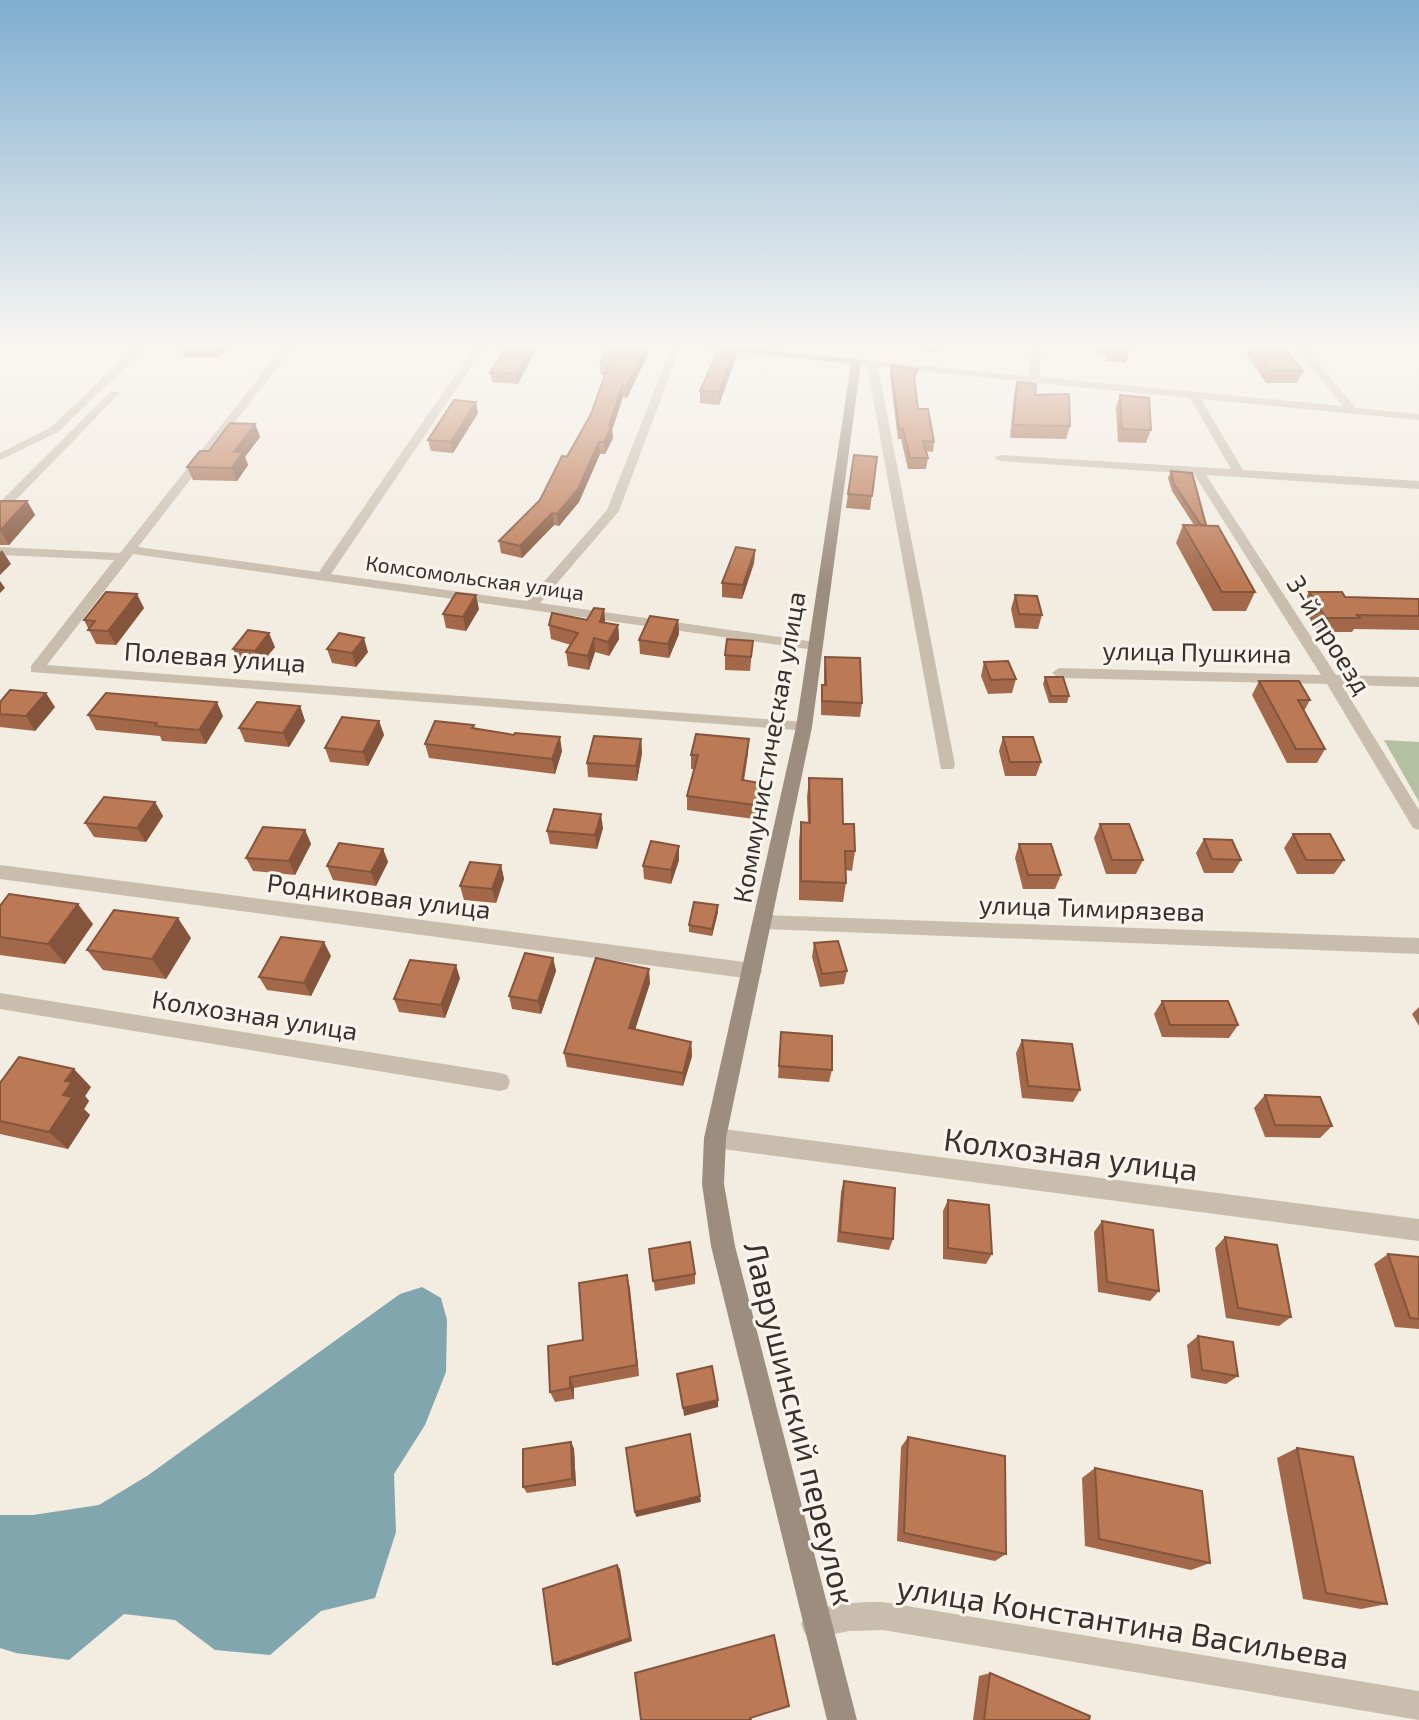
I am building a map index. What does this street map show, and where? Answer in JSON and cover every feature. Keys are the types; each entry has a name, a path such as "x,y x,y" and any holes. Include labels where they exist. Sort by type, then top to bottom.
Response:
{"street":[{"path":"0,457 54,430 63,422"},
{"path":"0,509 86,422"},
{"name":"Полевая улица","path":"230,422 36,668 804,727"},
{"path":"322,577 428,422"},
{"path":"530,606 612,511 647,422"},
{"name":"Коммунистическая улица","path":"715,1138 764,922 804,727 848,422"},
{"path":"883,422 947,765"},
{"path":"1209,422 1239,474"},
{"path":"35,451 55,454"},
{"path":"1000,458 1419,485"},
{"name":"3-й проезд","path":"1198,471 1331,679 1419,824"},
{"name":"Комсомольская улица","path":"0,551 127,554 322,577 816,646"},
{"name":"улица Пушкина","path":"1059,673 1419,682"},
{"name":"Родниковая улица","path":"0,872 752,971"},
{"name":"улица Тимирязева","path":"764,922 1419,946"},
{"name":"Колхозная улица","path":"0,1002 500,1082"},
{"name":"Колхозная улица","path":"715,1138 1419,1230"},
{"name":"Лаврушинский переулок","path":"715,1138 713,1185 723,1246 842,1720"},
{"name":"улица Константина Васильева","path":"816,1624 849,1617 883,1616 1419,1706"}],"green space":[{"path":"1384,740 1419,742 1419,802"}],"water":[{"path":"422,1287 441,1298 447,1320 446,1372 425,1425 394,1474 396,1532 375,1598 321,1611 270,1655 215,1650 175,1620 124,1614 69,1660 16,1653 0,1648 0,1515 33,1515 99,1505 147,1476 400,1294"}],"building":[{"path":"440,422 463,422 451,442 428,440"},
{"path":"586,422 610,422 609,426 612,426 604,442 599,442 578,489 557,514 552,513 520,546 499,541 540,500 562,456 567,457"},
{"path":"898,422 930,422 934,442 923,441 928,458 910,458 903,429 899,429"},
{"path":"1013,422 1070,422 1070,426 1013,425"},
{"path":"1122,422 1151,422 1151,430 1122,429"},
{"path":"230,423 255,424 234,452 243,452 232,468 187,467 200,451 209,451"},
{"path":"854,455 877,457 872,496 848,494"},
{"path":"1171,471 1192,473 1206,525 1201,525 1174,484"},
{"path":"0,501 27,501 0,531"},
{"path":"1183,525 1218,526 1255,592 1222,592"},
{"path":"736,547 755,550 743,585 722,583"},
{"path":"106,592 137,594 108,631 88,630 95,621 84,620"},
{"path":"1309,592 1342,592 1345,597 1419,599 1419,616 1357,615 1360,618 1326,618"},
{"path":"456,593 476,595 463,617 443,614"},
{"path":"1015,595 1037,596 1042,615 1019,614"},
{"path":"594,608 604,609 600,622 618,625 608,642 594,638 588,656 566,652 578,633 549,625 552,613 587,620"},
{"path":"650,616 678,620 668,644 639,640"},
{"path":"248,630 269,633 255,651 233,649"},
{"path":"339,633 364,638 352,653 327,649"},
{"path":"727,639 753,641 751,657 725,655"},
{"path":"825,657 860,658 862,703 822,701 822,685 826,685"},
{"path":"1008,661 1016,679 991,680 984,662"},
{"path":"1045,677 1063,677 1069,696 1051,696"},
{"path":"1259,681 1299,681 1310,700 1298,700 1325,749 1296,749"},
{"path":"10,690 46,693 26,716 0,714 0,702"},
{"path":"106,693 217,702 199,730 88,715"},
{"path":"257,702 300,706 283,733 239,728"},
{"path":"342,717 379,721 363,752 325,748"},
{"path":"435,721 474,725 472,728 514,735 560,737 552,759 425,744"},
{"path":"696,734 749,739 742,780 760,783 755,805 687,796 698,755 691,755"},
{"path":"594,736 641,739 636,766 587,763"},
{"path":"1003,737 1033,737 1041,762 1010,762"},
{"path":"809,778 842,779 843,824 854,824 855,851 845,851 846,883 801,881 801,822 810,823"},
{"path":"104,797 155,802 137,828 85,823"},
{"path":"554,809 601,814 595,835 547,831"},
{"path":"1100,824 1129,824 1143,860 1112,860"},
{"path":"263,827 305,830 289,861 246,858"},
{"path":"1293,834 1330,834 1344,860 1306,860"},
{"path":"1204,839 1232,840 1241,860 1212,859"},
{"path":"651,841 679,846 671,870 643,866"},
{"path":"339,843 383,849 371,872 327,866"},
{"path":"1019,844 1051,844 1061,875 1028,875"},
{"path":"470,862 501,865 492,889 460,886"},
{"path":"9,894 78,904 48,944 0,937 0,906"},
{"path":"694,902 718,905 712,929 689,925"},
{"path":"114,910 178,918 152,959 87,950"},
{"path":"281,937 324,942 304,983 259,977"},
{"path":"838,941 847,971 822,974 814,943"},
{"path":"525,953 553,958 538,1001 509,996"},
{"path":"596,958 649,969 629,1028 691,1042 683,1073 564,1053"},
{"path":"410,960 456,965 441,1005 394,999"},
{"path":"1162,1001 1228,1001 1238,1025 1170,1025"},
{"path":"781,1032 832,1036 832,1070 779,1066"},
{"path":"1022,1040 1072,1044 1080,1090 1028,1086"},
{"path":"19,1057 74,1069 65,1081 72,1082 63,1095 72,1097 49,1132 0,1121 0,1083"},
{"path":"1265,1095 1320,1097 1332,1126 1275,1125"},
{"path":"844,1181 895,1188 893,1239 840,1232"},
{"path":"948,1200 989,1205 992,1254 948,1248"},
{"path":"1102,1221 1153,1230 1159,1291 1107,1282"},
{"path":"1225,1237 1277,1245 1291,1317 1238,1308"},
{"path":"690,1242 695,1274 653,1281 649,1249"},
{"path":"1388,1254 1419,1257 1419,1319 1410,1318"},
{"path":"627,1275 637,1365 570,1377 570,1388 550,1392 548,1346 583,1340 579,1283"},
{"path":"1198,1336 1233,1342 1238,1376 1202,1370"},
{"path":"712,1366 718,1400 683,1408 677,1374"},
{"path":"690,1434 700,1496 635,1512 626,1448"},
{"path":"908,1437 1005,1456 1006,1554 904,1533"},
{"path":"571,1442 572,1479 523,1487 523,1449"},
{"path":"1297,1448 1353,1457 1387,1604 1326,1593"},
{"path":"1095,1468 1202,1491 1210,1563 1099,1539"},
{"path":"617,1565 630,1638 553,1664 543,1589"},
{"path":"774,1635 789,1706 750,1718 751,1720 641,1720 635,1673"},
{"path":"990,1673 1090,1716 1089,1720 984,1720"}]}
